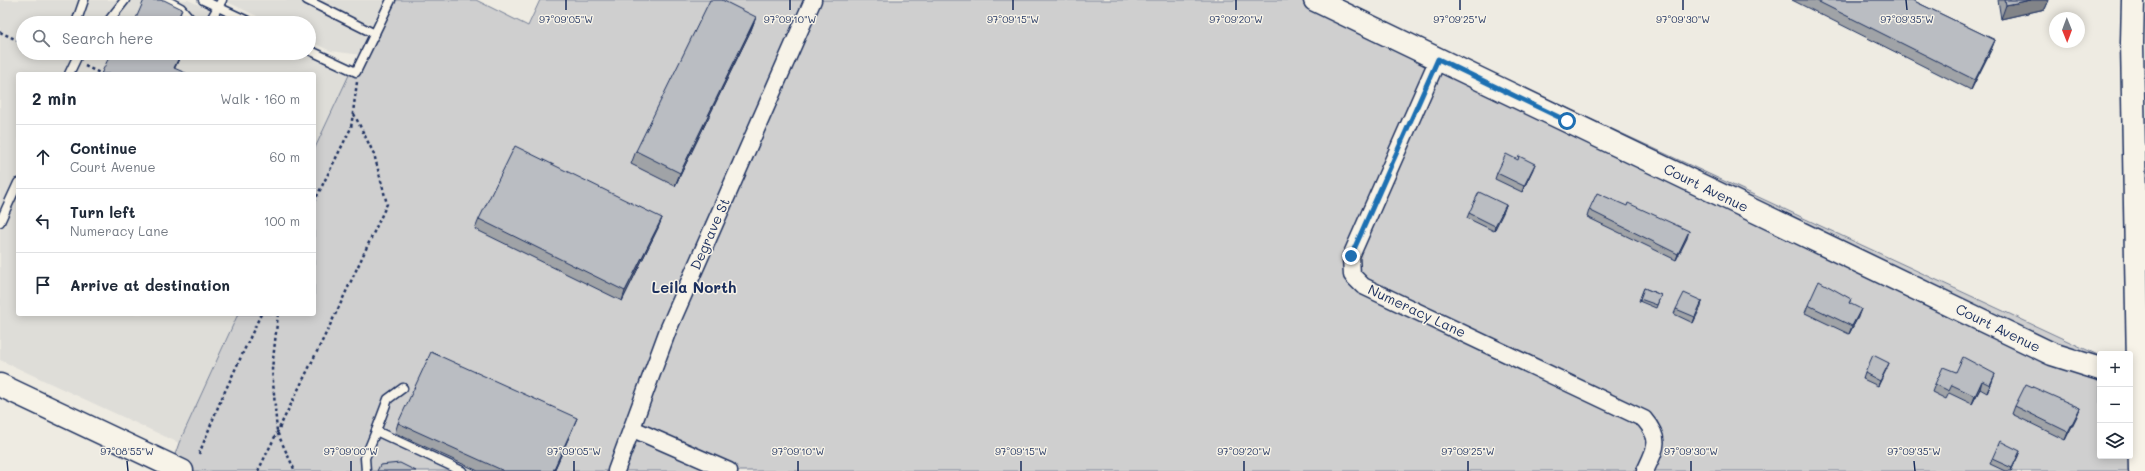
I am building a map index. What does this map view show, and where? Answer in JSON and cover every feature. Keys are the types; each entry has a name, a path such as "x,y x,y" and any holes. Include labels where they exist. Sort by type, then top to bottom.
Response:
{"street":[{"name":"Degrave St","path":"616,471 633,429 668,330 813,0"},
{"name":"Court Avenue","path":"1315,0 2052,354 2097,368"},
{"path":"2124,0 2134,41"},
{"path":"2133,0 2141,329 2137,374 2142,430 2140,471"},
{"name":"Numeracy Lane","path":"1438,59 1351,256 1352,275 1363,286 1644,419 1653,428 1657,438 1652,456 1645,471"},
{"path":"0,385 182,471"},
{"path":"633,429 729,471"}],"lane":[{"path":"78,16 84,0"},
{"path":"112,16 124,0"},
{"path":"166,0 181,8 188,16"},
{"path":"203,0 220,4 240,16"},
{"path":"307,0 375,34"},
{"path":"316,53 356,72 391,0"},
{"path":"213,16 220,4"},
{"path":"70,72 76,60"},
{"path":"0,222 16,187"},
{"path":"366,471 365,458 388,398 403,388"},
{"path":"376,431 462,471"}],"path":[{"path":"0,32 16,40"},
{"path":"316,198 351,128 354,114 356,72"},
{"path":"258,471 338,309 387,204 374,154 354,114"},
{"path":"199,454 220,402 260,316"},
{"path":"278,316 272,369 277,432 295,471"}],"shaded area":[{"path":"0,0 188,0 222,16 16,16 16,60 316,60 349,75 316,146 316,72 16,72 16,316 237,316 179,443 0,360"},
{"path":"223,0 419,0 391,59 331,51 316,44 316,16 257,16"},
{"path":"391,0 476,0 528,26 540,0 1335,0 2097,355 2097,459 2132,459 2139,471 182,471 171,466 179,443 237,316 316,316 316,146 349,75 356,72"}],"building":[{"path":"144,0 164,0 182,9 179,16 137,16"},
{"path":"710,0 722,0 756,17 680,173 636,151"},
{"path":"1815,0 1912,0 1995,40 1975,80"},
{"path":"2005,0 2031,0 2006,5"},
{"path":"108,60 178,60 174,68 183,72 102,72"},
{"path":"515,146 662,218 625,291 479,219"},
{"path":"1506,154 1518,160 1519,156 1535,164 1524,186 1497,173"},
{"path":"1479,192 1506,205 1495,226 1469,213"},
{"path":"1597,193 1627,206 1628,203 1689,231 1678,254 1589,210"},
{"path":"1819,281 1851,299 1849,303 1861,309 1852,326 1808,305"},
{"path":"1644,288 1661,295 1657,305 1640,299"},
{"path":"1684,293 1702,301 1695,317 1676,309"},
{"path":"431,352 577,418 553,471 504,471 398,423"},
{"path":"1873,355 1889,363 1880,381 1865,373"},
{"path":"1963,357 1995,374 1990,385 1982,381 1975,396 1952,385 1949,391 1935,384 1943,367 1956,372"},
{"path":"2026,384 2080,408 2068,432 2015,406"},
{"path":"2000,441 2020,451 2012,468 1992,459"},
{"path":"400,463 416,471 377,471 380,465"}],"district":[{"name":"Leila North","path":"694,288"}],"route":[{"path":"1351,256 1438,59 1567,121"}]}
